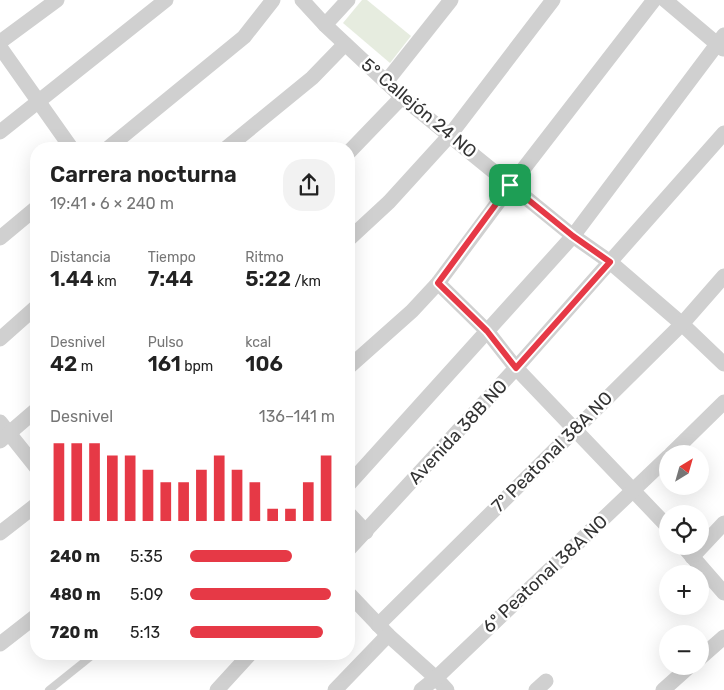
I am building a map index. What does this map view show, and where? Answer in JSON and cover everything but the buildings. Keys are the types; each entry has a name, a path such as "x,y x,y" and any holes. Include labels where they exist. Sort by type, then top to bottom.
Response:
{"street":[{"path":"0,42 57,0"},
{"path":"0,132 166,0"},
{"path":"116,142 244,37 273,0"},
{"name":"5° Callejón 24 NO","path":"302,0 325,25 402,97 573,236 610,262 682,324 724,364"},
{"path":"325,25 348,0"},
{"path":"386,82 451,0"},
{"path":"355,233 389,202 450,135 553,0"},
{"path":"355,362 412,311 438,283 510,185 654,0"},
{"path":"355,477 573,236 722,43 665,0"},
{"path":"234,142 312,78 345,44"},
{"path":"0,47 67,142"},
{"path":"355,146 402,97"},
{"name":"Avenida 38B NO","path":"355,543 516,368 724,133"},
{"path":"0,238 30,213"},
{"name":"7° Peatonal 38A NO","path":"335,690 383,630 574,430 682,324 724,276"},
{"path":"438,283 487,331 516,368 659,518"},
{"path":"0,339 30,313"},
{"path":"680,445 724,402"},
{"path":"30,414 3,432 30,461"},
{"name":"6º Peatonal 38A NO","path":"421,690 436,678 659,466"},
{"path":"0,533 30,510"},
{"path":"355,520 366,532"},
{"path":"709,535 724,523"},
{"path":"690,555 724,593"},
{"path":"355,600 383,630 447,690"},
{"path":"0,644 30,621"},
{"path":"709,650 724,637"},
{"path":"217,690 244,660"},
{"path":"663,690 680,675"}],"lane":[{"path":"49,690 86,660"}],"shaded area":[{"path":"362,0 367,0 411,36 390,63 343,23"}],"route":[{"path":"510,185 573,236 610,262 516,368 487,331 438,283 510,185"}]}
